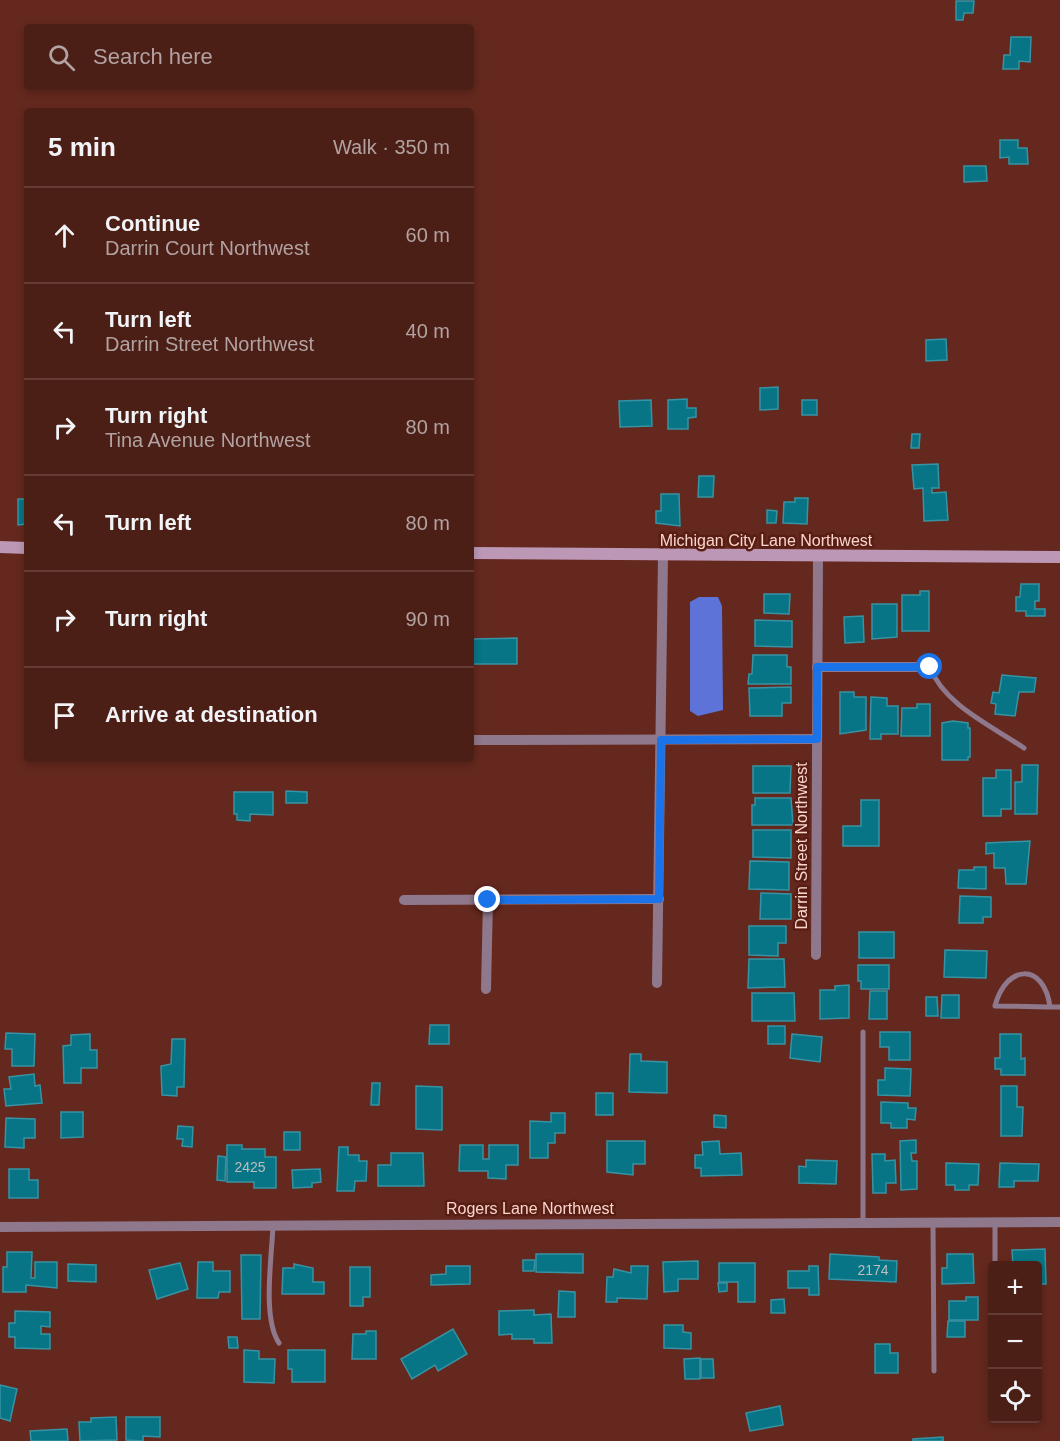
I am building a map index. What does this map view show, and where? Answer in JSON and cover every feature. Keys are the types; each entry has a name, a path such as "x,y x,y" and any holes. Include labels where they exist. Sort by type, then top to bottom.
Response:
{"street":[{"path":"0,547 24,548"},
{"name":"Michigan City Lane Northwest","path":"474,553 1060,557"},
{"path":"657,983 663,556"},
{"name":"Darrin Street Northwest","path":"816,955 818,557"},
{"path":"817,667 930,667"},
{"path":"474,740 817,739"},
{"path":"404,900 659,899"},
{"path":"486,989 488,900"},
{"name":"Rogers Lane Northwest","path":"0,1227 1060,1222"}],"lane":[{"path":"930,667 936,683 948,695 1024,748"},
{"path":"1050,1007 1048,991 1044,983 1028,974 1018,974 1008,979 999,992 995,1006 1042,1007 1050,1007 1060,1007"},
{"path":"864,1032 864,1223"},
{"path":"933,1222 934,1371"},
{"path":"995,1222 995,1261"},
{"path":"273,1225 270,1312 272,1333 279,1343"}],"water":[{"path":"699,597 718,597 722,606 723,710 698,716 690,711 690,602"}],"building":[{"path":"956,1 974,1 973,13 964,13 963,20 956,20"},
{"path":"1011,37 1031,37 1030,62 1019,61 1019,69 1003,69 1004,55 1010,55"},
{"path":"1000,140 1018,140 1018,148 1027,148 1028,164 1009,164 1009,157 1000,158"},
{"path":"964,166 986,166 987,181 964,182"},
{"path":"946,339 947,360 926,361 926,340"},
{"path":"778,387 778,409 760,410 760,388"},
{"path":"687,399 687,408 696,408 696,417 688,418 688,429 668,429 668,400"},
{"path":"651,400 652,426 620,427 619,401"},
{"path":"802,400 817,400 817,415 802,415"},
{"path":"912,434 920,434 919,448 911,448"},
{"path":"938,464 939,488 932,488 932,493 946,492 948,520 924,521 923,488 914,489 912,465"},
{"path":"699,476 714,476 713,497 698,497"},
{"path":"661,494 679,494 680,526 656,523 656,511 661,511"},
{"path":"795,498 808,498 807,524 783,523 784,502 795,502"},
{"path":"18,499 24,499 24,524 18,525"},
{"path":"767,510 777,511 776,523 767,523"},
{"path":"1021,584 1039,584 1039,601 1035,601 1035,609 1045,609 1045,616 1026,616 1026,611 1016,611 1016,597 1020,597"},
{"path":"920,591 929,591 929,631 902,631 902,595 920,595"},
{"path":"764,594 790,594 789,614 764,613"},
{"path":"872,604 897,604 897,637 872,639"},
{"path":"863,616 864,642 845,643 844,617"},
{"path":"755,620 792,621 792,647 755,646"},
{"path":"517,638 517,664 474,664 474,639"},
{"path":"753,655 787,655 787,667 791,667 791,684 748,684 749,674 752,674"},
{"path":"1002,675 1036,678 1034,692 1019,692 1015,716 995,714 996,704 991,703 993,692 999,693"},
{"path":"791,687 791,703 782,703 782,716 750,716 749,688"},
{"path":"840,692 854,692 854,697 866,697 866,730 840,734"},
{"path":"871,697 887,698 887,706 898,706 898,734 881,734 881,739 870,739"},
{"path":"917,704 930,704 930,736 901,736 902,708 917,708"},
{"path":"953,721 968,723 968,728 970,728 970,757 968,760 942,760 942,723"},
{"path":"1022,765 1038,765 1037,814 1015,814 1015,782 1022,782"},
{"path":"753,766 791,766 790,793 753,793"},
{"path":"996,770 1011,770 1011,809 1001,809 1001,816 983,816 983,778 996,778"},
{"path":"286,791 307,792 307,803 286,803"},
{"path":"234,792 273,792 273,815 250,814 250,821 237,820 237,814 234,814"},
{"path":"755,798 791,798 793,825 752,825 752,805 755,805"},
{"path":"861,800 879,800 879,846 843,846 843,826 861,826"},
{"path":"753,830 791,830 791,858 753,857"},
{"path":"1030,841 1026,884 1006,884 1005,868 994,868 994,853 986,854 986,843"},
{"path":"750,861 789,862 789,890 749,889"},
{"path":"974,867 986,867 986,889 958,888 959,870 974,870"},
{"path":"761,893 791,894 791,919 760,919"},
{"path":"960,896 991,897 991,917 983,917 983,923 959,923"},
{"path":"749,926 786,926 786,943 778,943 778,956 749,955"},
{"path":"859,932 894,932 894,958 859,958"},
{"path":"945,950 987,951 986,978 944,977"},
{"path":"749,959 784,959 785,987 748,988"},
{"path":"858,965 889,965 889,989 861,989 861,981 858,981"},
{"path":"849,985 849,1018 820,1019 820,990 835,990 835,986"},
{"path":"870,991 887,991 887,1019 869,1019"},
{"path":"752,993 794,993 795,1021 752,1021"},
{"path":"942,995 959,995 959,1018 941,1018"},
{"path":"926,997 937,997 938,1016 926,1016"},
{"path":"430,1025 449,1025 449,1044 429,1044"},
{"path":"768,1026 785,1026 785,1044 768,1044"},
{"path":"880,1032 910,1032 910,1060 889,1060 889,1047 880,1047"},
{"path":"6,1033 35,1034 34,1066 12,1066 12,1049 5,1049"},
{"path":"90,1034 90,1050 97,1050 97,1068 81,1068 81,1083 64,1083 63,1046 71,1045 71,1035"},
{"path":"792,1034 822,1037 820,1062 790,1058"},
{"path":"1000,1034 1021,1034 1021,1059 1025,1058 1025,1075 1001,1075 1001,1069 995,1069 995,1058 1000,1058"},
{"path":"172,1039 185,1039 184,1087 177,1087 177,1096 162,1095 161,1066 171,1064"},
{"path":"630,1054 641,1054 641,1061 667,1062 667,1093 629,1092"},
{"path":"885,1068 911,1069 910,1096 878,1095 878,1080 885,1080"},
{"path":"34,1074 35,1086 40,1085 42,1103 6,1106 4,1089 11,1089 9,1077"},
{"path":"372,1083 380,1083 379,1105 371,1105"},
{"path":"416,1086 442,1087 442,1130 416,1129"},
{"path":"1001,1086 1017,1086 1017,1107 1023,1107 1022,1136 1001,1136"},
{"path":"596,1093 613,1093 613,1115 596,1115"},
{"path":"881,1102 908,1103 908,1108 916,1108 915,1120 907,1119 907,1128 891,1128 891,1123 881,1123"},
{"path":"61,1112 83,1112 83,1137 61,1138"},
{"path":"551,1113 565,1113 565,1133 555,1133 555,1143 548,1143 548,1158 530,1158 530,1121 551,1122"},
{"path":"714,1115 726,1116 726,1128 714,1127"},
{"path":"6,1118 35,1119 35,1138 24,1138 24,1148 5,1147"},
{"path":"178,1126 193,1127 192,1147 182,1146 183,1139 177,1139"},
{"path":"284,1132 300,1132 300,1150 284,1150"},
{"path":"916,1140 916,1153 911,1153 912,1161 917,1161 917,1189 901,1190 900,1141"},
{"path":"607,1141 645,1141 645,1164 633,1164 633,1175 607,1172"},
{"path":"719,1141 720,1154 741,1153 742,1175 701,1176 701,1168 695,1168 695,1155 703,1155 702,1142"},
{"path":"227,1145 242,1145 242,1149 265,1149 265,1157 276,1157 276,1188 254,1188 254,1182 227,1182"},
{"path":"460,1145 483,1145 483,1159 489,1159 489,1145 518,1145 518,1165 506,1165 506,1179 488,1178 488,1171 459,1171"},
{"path":"339,1147 348,1147 348,1155 359,1155 359,1161 367,1161 366,1181 355,1181 354,1191 337,1191"},
{"path":"391,1153 423,1153 424,1186 378,1186 378,1165 391,1165"},
{"path":"872,1154 885,1154 885,1161 895,1160 896,1183 886,1183 886,1193 873,1193"},
{"path":"218,1156 226,1157 225,1181 217,1180"},
{"path":"806,1160 837,1161 836,1184 799,1183 799,1166 806,1167"},
{"path":"946,1163 979,1164 978,1185 969,1185 969,1190 955,1190 955,1185 946,1185"},
{"path":"1000,1163 1039,1164 1038,1181 1014,1181 1014,1187 999,1187"},
{"path":"9,1169 29,1169 29,1180 38,1180 38,1198 9,1198"},
{"path":"320,1169 321,1182 312,1183 312,1187 293,1188 292,1170"},
{"path":"1045,1249 1046,1284 1042,1284 1042,1261 1013,1261 1012,1250"},
{"path":"7,1252 32,1252 31,1278 35,1278 35,1262 57,1262 57,1288 26,1285 26,1292 3,1292 3,1267 7,1267"},
{"path":"536,1254 583,1254 583,1273 536,1272"},
{"path":"830,1254 879,1257 879,1260 897,1261 896,1282 829,1279"},
{"path":"947,1254 973,1254 974,1283 942,1284 942,1268 947,1268"},
{"path":"241,1255 261,1255 260,1319 242,1319"},
{"path":"523,1260 535,1260 534,1271 523,1271"},
{"path":"698,1261 698,1279 678,1279 678,1291 664,1292 663,1262"},
{"path":"198,1262 213,1262 213,1271 230,1271 230,1292 219,1292 218,1298 197,1298"},
{"path":"180,1263 188,1289 157,1299 149,1270"},
{"path":"719,1263 755,1263 755,1302 738,1302 738,1282 719,1282"},
{"path":"68,1264 96,1265 96,1282 68,1281"},
{"path":"294,1264 313,1268 313,1282 324,1282 324,1294 282,1294 283,1268 294,1268"},
{"path":"446,1266 470,1266 470,1284 431,1285 431,1275 446,1274"},
{"path":"631,1266 648,1266 647,1299 617,1298 617,1302 606,1302 607,1277 613,1277 614,1269 631,1273"},
{"path":"809,1266 818,1266 819,1295 809,1295 809,1288 788,1288 788,1271 809,1271"},
{"path":"350,1267 370,1267 370,1297 363,1297 363,1306 350,1306"},
{"path":"718,1283 727,1283 727,1291 719,1292"},
{"path":"559,1291 575,1292 575,1317 558,1317"},
{"path":"966,1297 978,1297 978,1320 949,1320 949,1301 966,1301"},
{"path":"784,1299 785,1313 771,1313 771,1300"},
{"path":"534,1310 534,1315 551,1314 552,1343 534,1343 534,1339 512,1339 512,1334 499,1335 499,1311"},
{"path":"15,1311 50,1312 50,1327 41,1326 41,1334 50,1334 50,1349 15,1348 15,1337 9,1337 9,1323 15,1323"},
{"path":"948,1321 965,1321 965,1337 947,1337"},
{"path":"664,1325 683,1325 683,1332 691,1333 691,1349 664,1348"},
{"path":"453,1329 467,1354 438,1371 435,1365 412,1379 401,1359"},
{"path":"366,1331 376,1331 376,1359 352,1359 353,1334 366,1334"},
{"path":"228,1337 237,1337 238,1348 229,1348"},
{"path":"875,1344 890,1344 890,1353 898,1353 898,1373 875,1373"},
{"path":"244,1350 259,1351 259,1359 275,1359 274,1383 244,1382"},
{"path":"288,1350 325,1350 325,1382 292,1382 292,1369 288,1369"},
{"path":"700,1358 700,1379 685,1379 684,1359"},
{"path":"701,1359 713,1359 714,1378 701,1378"},
{"path":"0,1385 17,1389 10,1421 0,1418"},
{"path":"780,1406 783,1425 750,1431 746,1413"},
{"path":"116,1417 117,1440 80,1441 79,1422 91,1422 91,1418"},
{"path":"126,1417 160,1417 160,1437 143,1436 143,1441 126,1440"},
{"path":"67,1429 68,1441 31,1441 30,1431"},
{"path":"943,1437 943,1441 913,1441 913,1439"}],"route":[{"path":"488,900 659,899 661,740 817,739 817,667 930,667"}]}
